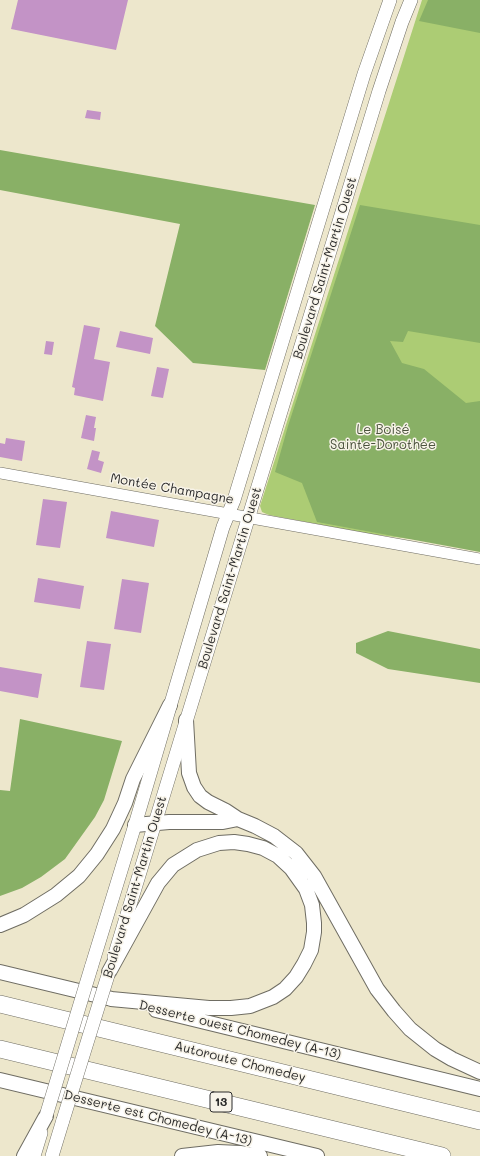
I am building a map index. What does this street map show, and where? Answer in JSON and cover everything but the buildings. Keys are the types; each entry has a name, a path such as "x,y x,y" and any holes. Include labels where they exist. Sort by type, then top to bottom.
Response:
{"highway":[{"name":"Autoroute Chomedey","path":"0,1004 480,1121"},
{"name":"13","path":"0,1049 442,1156"}],"main road":[{"name":"Boulevard Saint-Martin Ouest","path":"34,1156 135,825 223,527 229,513 364,74 390,0"},
{"name":"Boulevard Saint-Martin Ouest","path":"52,1156 379,91 411,0"},
{"path":"0,925 24,915 56,895 75,879 97,854 113,829 125,803 133,779 170,705"},
{"path":"186,720 189,773 194,788 200,796 238,819 256,826 274,836 292,849 304,862 324,894 377,989 399,1018 439,1052 480,1072"},
{"path":"135,825 175,822 223,822 238,819"},
{"path":"109,972 158,883 173,865 197,850 211,845 227,842 241,842 256,846 271,852 285,862 297,875 306,889 312,905 314,923 311,950 296,977 285,989 273,997 250,1006 231,1008 209,1008 111,999"},
{"name":"Desserte ouest Chomedey (A-13)","path":"0,972 480,1089"},
{"name":"Desserte est Chomedey (A-13)","path":"0,1080 317,1156"},
{"path":"0,1086 42,1090"},
{"path":"24,1156 46,1116"},
{"path":"182,1156 218,1152 260,1156"}],"street":[{"name":"Montée Champagne","path":"0,473 480,559"}],"green space":[{"name":"Le Boisé Sainte-Dorothée","path":"422,0 480,0 480,550 436,542 370,534 269,515 262,512 260,506"},
{"path":"428,0 480,0 480,33 419,21"},
{"path":"0,150 315,205 265,370 193,363 155,326 180,224 0,190"},
{"name":"Le Boisé Sainte-Dorothée","path":"360,205 480,225 480,343 408,331 403,342 390,341 402,363 424,369 466,403 480,401 480,552 317,522 302,483 275,472 288,426"},
{"path":"388,631 480,649 480,683 388,669 356,653 356,643"},
{"path":"20,719 122,741 104,800 95,817 65,859 41,877 22,888 0,896 0,790 10,791"}]}
